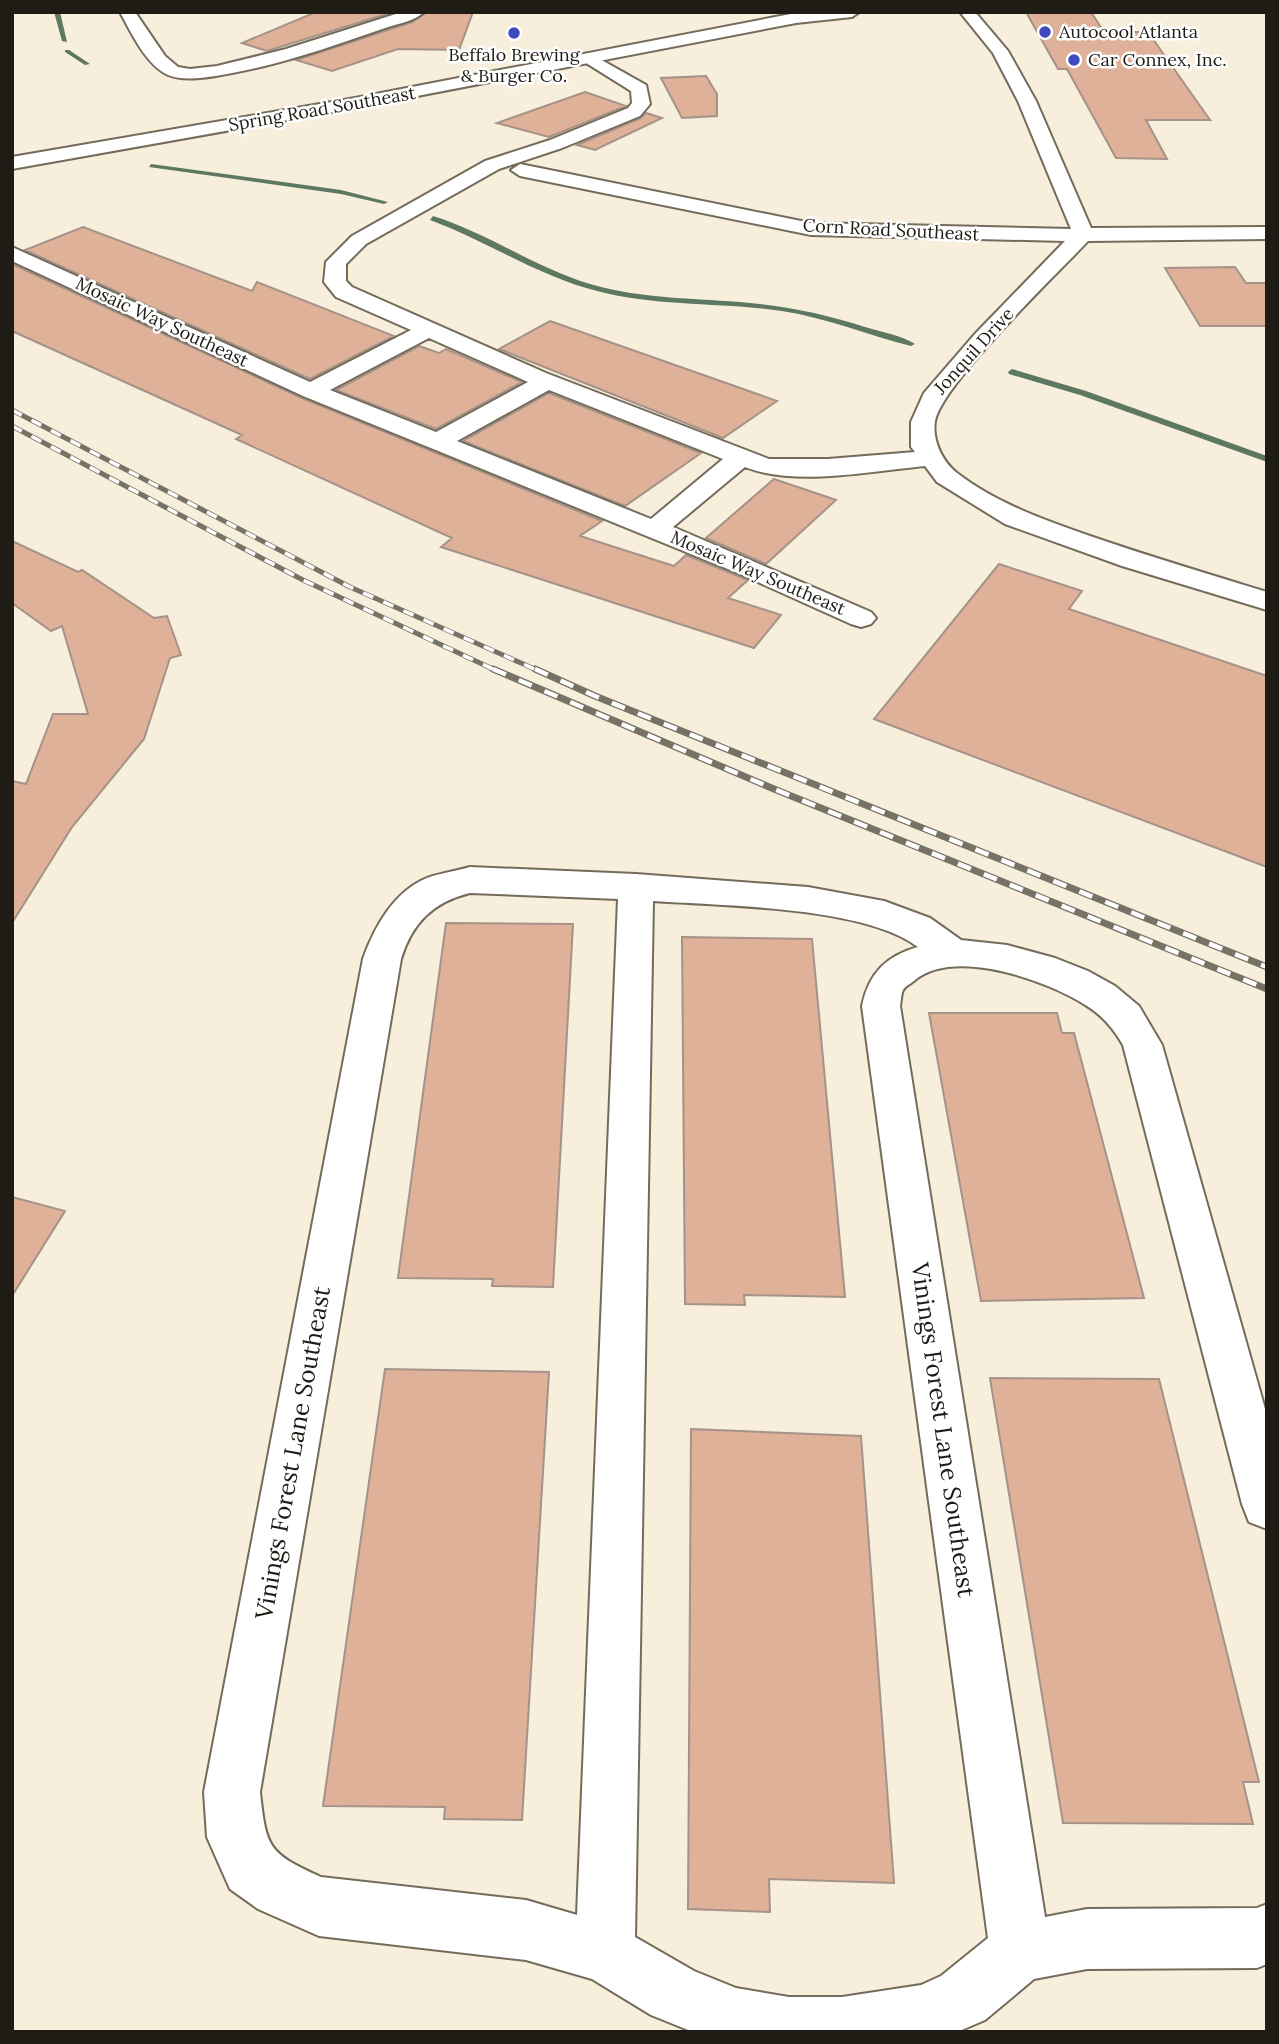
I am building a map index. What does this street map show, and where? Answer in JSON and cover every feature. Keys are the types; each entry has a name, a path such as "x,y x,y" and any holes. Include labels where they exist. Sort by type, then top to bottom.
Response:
{"street":[{"path":"127,12 147,44 173,70 192,74 294,53 416,12"},
{"name":"Spring Road Southeast","path":"12,163 355,103 803,15 852,12"},
{"path":"967,12 1000,51 1027,100 1083,234"},
{"path":"589,58 640,89 638,96 641,104 634,112 556,144 492,165 359,240 336,262 335,282 344,292 548,381 765,466 792,468 932,458"},
{"path":"566,61 622,92 638,96"},
{"name":"Corn Road Southeast","path":"520,170 811,229 1007,235 1267,233"},
{"name":"Jonquil Drive","path":"1083,234 983,339 932,398 923,422 924,447 946,477 1014,518 1132,560 1267,601"},
{"name":"Mosaic Way Southeast","path":"12,253 311,391 655,529 861,618"},
{"path":"311,391 429,330"},
{"path":"437,442 548,381"},
{"name":"Mosaic Way Southeast","path":"655,529 741,457"},
{"name":"Vinings Forest Lane Southeast","path":"953,954 917,927 884,914 808,900 636,887 470,880 438,888 415,904 390,935 377,986 232,1792 236,1837 251,1868 279,1888 319,1906 526,1930 605,1954 673,1993 736,2019 789,2028 842,2028 922,2016 962,1998 1020,1951 1087,1939 1257,1938 1267,1934"},
{"path":"605,1954 636,887"},
{"name":"Vinings Forest Lane Southeast","path":"1020,1951 881,1006 888,981 906,966 930,957 953,954 1020,960 1091,989 1123,1013 1142,1045 1267,1504"}],"building":[{"path":"316,12 393,12 267,51 242,43"},
{"path":"427,12 473,12 459,50 398,49 332,71 296,60 412,22"},
{"path":"1026,12 1091,12 1104,32 1148,32 1210,120 1146,120 1167,159 1116,158 1067,69 1058,69"},
{"path":"706,76 717,94 717,116 682,118 661,78"},
{"path":"585,92 626,106 549,137 497,123"},
{"path":"646,113 662,118 595,150 577,145 641,118"},
{"path":"83,227 252,291 257,282 394,336 310,379 25,250"},
{"path":"12,264 302,398 602,521 580,536 674,566 686,555 748,580 728,598 781,615 754,648 441,547 452,538 236,439 242,435 12,331"},
{"path":"1235,267 1246,283 1267,283 1267,326 1200,326 1165,268"},
{"path":"550,321 777,401 723,438 499,349"},
{"path":"419,346 439,353 446,349 522,382 436,429 336,390"},
{"path":"549,393 701,453 625,506 463,441"},
{"path":"774,479 836,500 766,564 706,538"},
{"path":"12,541 78,572 82,570 154,618 167,616 181,655 170,658 144,739 72,827 12,923 12,781 26,784 53,714 88,714 62,626 51,631 12,603"},
{"path":"999,564 1082,591 1069,609 1267,676 1267,867 874,719"},
{"path":"446,923 573,924 553,1287 492,1286 493,1279 398,1278"},
{"path":"682,937 812,939 845,1297 744,1295 745,1305 685,1304"},
{"path":"929,1013 1057,1013 1062,1033 1074,1033 1144,1298 981,1301"},
{"path":"12,1197 65,1211 12,1296"},
{"path":"385,1369 549,1372 522,1820 444,1819 445,1807 323,1806"},
{"path":"990,1378 1159,1379 1259,1782 1243,1782 1253,1824 1063,1823"},
{"path":"691,1429 861,1436 894,1883 769,1879 770,1912 688,1909"}],"waterway":[{"path":"57,12 65,41"},
{"path":"67,51 87,64"},
{"path":"151,166 341,192 384,202"},
{"path":"433,218 556,274 599,289 668,300 783,309 832,320 911,344"},
{"path":"1012,372 1083,393 1267,459"}],"railway":[{"path":"12,410 350,587 539,671"},
{"path":"12,426 303,580 497,671"},
{"path":"493,669 774,789 1267,989"},
{"path":"535,669 595,696 1267,967"}],"place":[{"name":"Autocool Atlanta","path":"1045,32"},
{"name":"Beffalo Brewing & Burger Co.","path":"514,33"},
{"name":"Car Connex, Inc.","path":"1074,60"}]}
